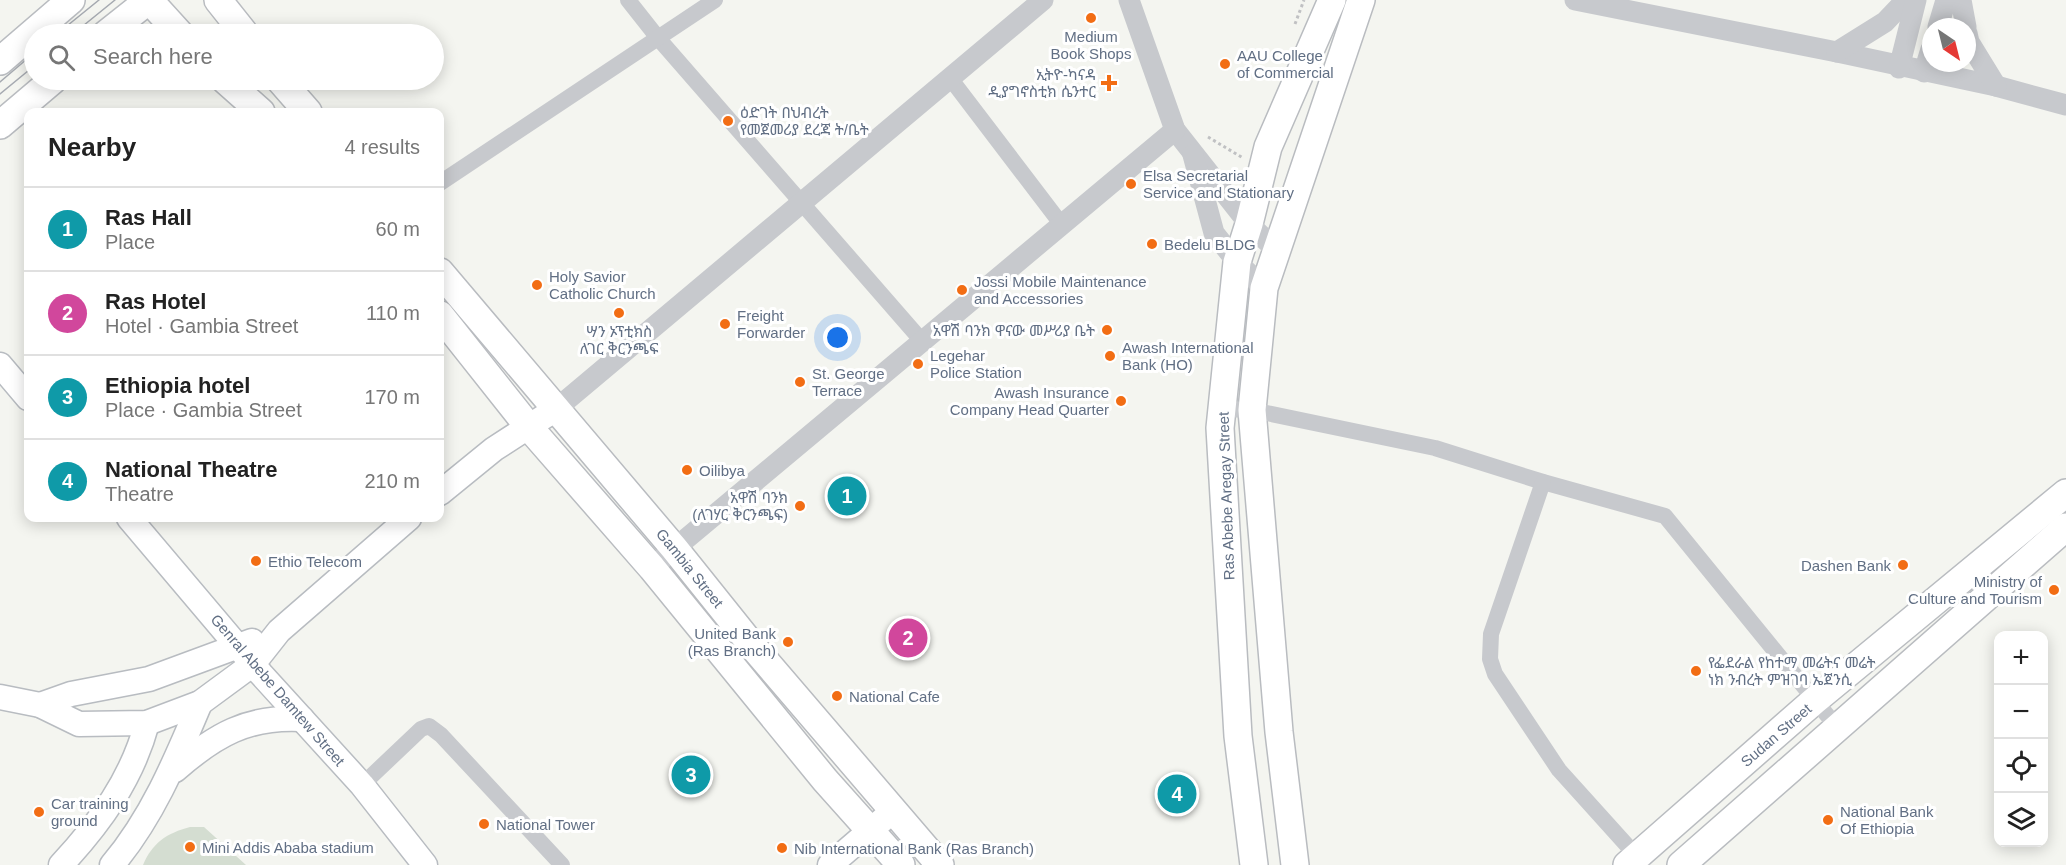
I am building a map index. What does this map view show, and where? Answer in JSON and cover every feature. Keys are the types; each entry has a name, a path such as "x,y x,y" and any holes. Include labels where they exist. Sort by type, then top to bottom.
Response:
{"main road":[{"path":"119,24 149,0 171,24"},
{"name":"Ras Abebe Aregay Street","path":"1254,865 1238,736 1220,428 1237,262 1250,224 1268,147 1332,0"},
{"name":"Ras Abebe Aregay Street","path":"1295,865 1279,732 1252,410 1264,288 1361,0"},
{"path":"42,24 68,1"},
{"path":"0,61 24,40"},
{"path":"0,125 41,90"},
{"path":"236,90 256,108"},
{"path":"289,90 304,108"},
{"name":"Gambia Street","path":"444,277 674,548 755,650 940,865"},
{"name":"Gambia Street","path":"444,320 528,426 652,568 825,780 901,865"},
{"path":"0,365 24,394"},
{"path":"444,490 528,426 556,409"},
{"name":"Sudan Street","path":"1636,862 1814,701 2064,497"},
{"name":"Genral Abebe Damtew Street","path":"132,522 253,664 362,785 425,865"},
{"path":"0,697 40,705 80,724 147,723 200,703 253,664 279,631 404,522"},
{"path":"1681,865 1836,726 2066,527"},
{"path":"40,705 71,694 149,679 279,631"},
{"path":"112,865 126,849 171,773 200,703"},
{"path":"171,773 207,744 244,724 277,718 303,719"},
{"path":"61,865 88,835 127,778 140,750 147,723"},
{"path":"1238,736 1279,732"},
{"path":"830,865 894,810"}],"street":[{"path":"628,0 658,38 922,341"},
{"path":"444,180 715,0"},
{"path":"556,409 1043,0"},
{"path":"1129,0 1175,130 1199,144 1250,224 1276,250"},
{"path":"1575,0 1837,52 1922,72"},
{"path":"1837,52 1886,22 1906,0"},
{"path":"1899,68 1916,0"},
{"path":"1941,18 1946,0"},
{"path":"1961,0 1964,18"},
{"path":"1976,54 1996,87"},
{"path":"1924,72 2066,105"},
{"path":"950,78 1062,225"},
{"path":"652,568 1175,130"},
{"path":"1199,144 1204,202 1214,233 1237,262 1264,288"},
{"path":"1222,409 1252,410 1435,448 1543,482 1665,516 1836,726"},
{"path":"1543,482 1491,634 1490,658 1495,674 1559,770 1636,862"},
{"path":"362,785 421,729 429,726 441,735 562,865"}],"path":[{"path":"1292,32 1304,0"},
{"path":"1199,144 1243,159 1247,148"}],"shaded area":[{"name":"Mini Addis Ababa stadium","path":"190,827 204,827 246,865 143,865 161,840 174,832"}],"tram line":[{"path":"69,24 99,0"},
{"path":"85,24 115,0"},
{"path":"0,82 24,62"},
{"path":"0,94 24,74"}],"place":[{"name":"Medium Book Shops","path":"1091,18"},
{"name":"AAU College of Commercial","path":"1225,64"},
{"name":"ኢትዮ-ካናዳ ዲያግኖስቲክ ሴንተር","path":"1109,83"},
{"name":"ዕድገት በህብረት የመጀመሪያ ደረጃ ት/ቤት","path":"728,121"},
{"name":"Elsa Secretarial Service and Stationary","path":"1131,184"},
{"name":"Bedelu BLDG","path":"1152,244"},
{"name":"Holy Savior Catholic Church","path":"537,285"},
{"name":"Jossi Mobile Maintenance and Accessories","path":"962,290"},
{"name":"ሣን ኦፕቲክስ ለገር ቅርንጫፍ","path":"619,313"},
{"name":"Freight Forwarder","path":"725,324"},
{"name":"አዋሽ ባንክ ዋናው መሥሪያ ቤት","path":"1107,330"},
{"name":"Awash International Bank (HO)","path":"1110,356"},
{"name":"Legehar Police Station","path":"918,364"},
{"name":"St. George Terrace","path":"800,382"},
{"name":"Awash Insurance Company Head Quarter","path":"1121,401"},
{"name":"Oilibya","path":"687,470"},
{"name":"Ras Hall","path":"847,496"},
{"name":"አዋሽ ባንክ (ለገሃር ቅርንጫፍ)","path":"800,506"},
{"name":"Ethio Telecom","path":"256,561"},
{"name":"Dashen Bank","path":"1903,565"},
{"name":"Ministry of Culture and Tourism","path":"2054,590"},
{"name":"Ras Hotel","path":"908,638"},
{"name":"United Bank (Ras Branch)","path":"788,642"},
{"name":"የፌደራል የከተማ መሬትና መሬት ነክ ንብረት ምዝገባ ኤጀንሲ","path":"1696,671"},
{"name":"National Cafe","path":"837,696"},
{"name":"Ethiopia hotel","path":"691,775"},
{"name":"National Theatre","path":"1177,794"},
{"name":"Car training ground","path":"39,812"},
{"name":"National Bank Of Ethiopia","path":"1828,820"},
{"name":"National Tower","path":"484,824"},
{"name":"Mini Addis Ababa stadium","path":"190,847"},
{"name":"Nib International Bank (Ras Branch)","path":"782,848"}]}
